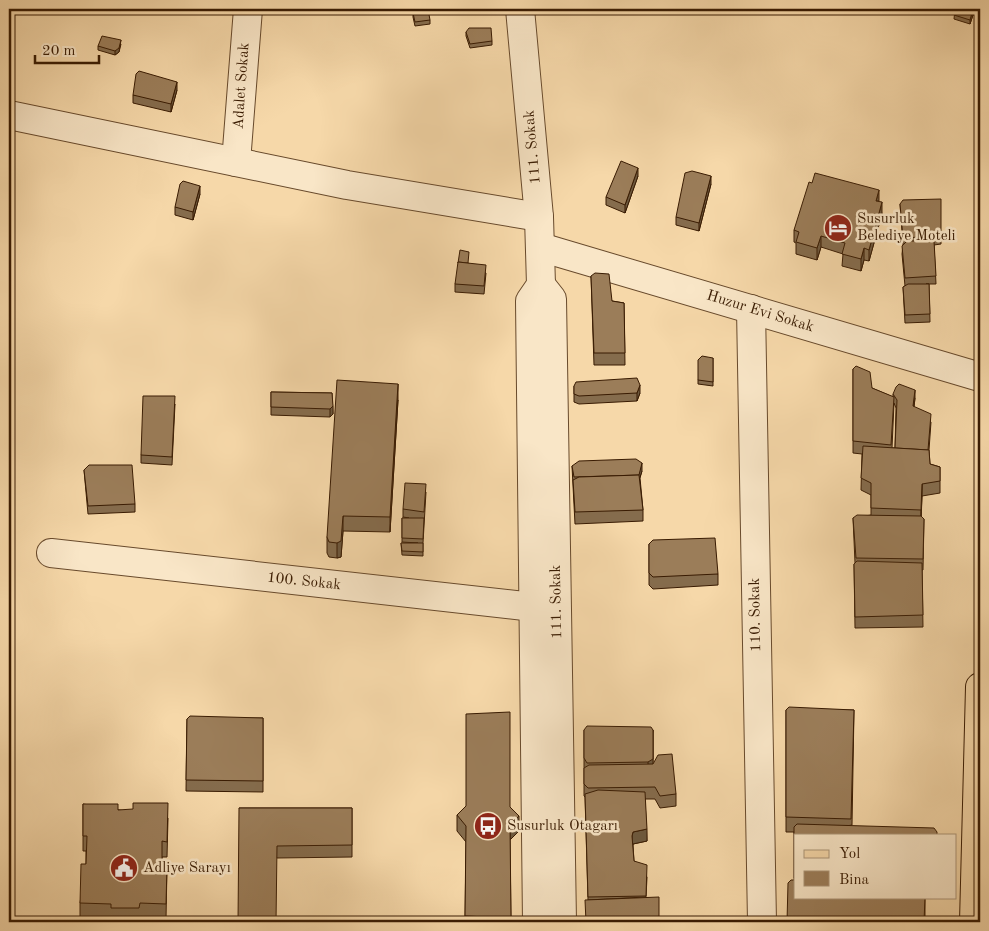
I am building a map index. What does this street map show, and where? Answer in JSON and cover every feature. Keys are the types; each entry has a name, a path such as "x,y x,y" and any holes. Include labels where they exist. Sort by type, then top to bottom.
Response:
{"main road":[{"path":"974,922 980,687"}],"street":[{"name":"Adalet Sokak","path":"236,162 248,9"},
{"name":"111. Sokak","path":"520,9 539,217 541,285 530,301 562,922"},
{"path":"9,115 347,185 539,217"},
{"name":"Huzur Evi Sokak","path":"540,247 980,377"},
{"name":"110. Sokak","path":"751,309 762,922"},
{"name":"100. Sokak","path":"51,554 546,609"},
{"name":"111. Sokak","path":"537,922 546,609"}],"building":[{"path":"428,9 430,20 415,22 413,13 416,10"},
{"path":"955,9 973,9 970,20 954,15"},
{"path":"469,28 491,28 492,41 470,44 466,32"},
{"path":"102,36 121,40 119,48 115,51 98,46"},
{"path":"139,71 177,82 171,104 133,95 136,74"},
{"path":"621,161 638,168 625,205 606,197"},
{"path":"692,171 711,176 699,223 676,217 685,173"},
{"name":"Susurluk Belediye Moteli","path":"815,173 879,190 876,201 882,202 869,250 864,248 861,259 842,254 845,243 821,236 817,248 796,242 799,232 794,230 809,182 812,183"},
{"path":"183,181 200,186 193,212 175,207 180,184"},
{"path":"941,199 941,236 903,238 900,204 903,200"},
{"path":"907,241 934,241 936,276 905,278 902,246"},
{"path":"460,250 469,252 468,263 458,262"},
{"path":"458,262 486,265 484,286 455,284"},
{"path":"595,273 609,274 612,301 624,303 625,353 594,353 591,276"},
{"path":"908,284 929,284 930,314 905,315 903,287"},
{"path":"702,356 713,358 713,382 698,380 698,360"},
{"path":"856,366 870,372 872,388 894,397 891,445 853,441 853,369"},
{"path":"637,378 640,385 637,393 579,396 574,394 576,382"},
{"path":"337,380 398,384 390,517 343,516 341,541 337,543 329,542 327,537"},
{"path":"899,384 915,390 913,406 931,414 928,450 895,448 897,400 893,394"},
{"path":"271,392 332,393 333,406 330,409 271,407"},
{"path":"143,396 175,396 172,457 141,455"},
{"path":"863,446 929,450 930,464 940,467 940,481 922,484 921,510 871,508 871,483 861,478"},
{"path":"636,459 642,463 639,475 574,477 572,466 579,461"},
{"path":"89,465 132,465 135,504 88,506 84,470"},
{"path":"639,475 643,510 575,512 573,480 579,477"},
{"path":"405,483 426,484 424,512 403,509"},
{"path":"857,515 921,516 924,519 923,559 856,558 853,518"},
{"path":"402,518 424,518 423,539 402,538"},
{"path":"715,538 718,574 653,577 649,573 649,544 653,540"},
{"path":"401,543 423,543 423,552 402,551"},
{"path":"857,561 922,563 923,615 855,617 854,564"},
{"path":"789,707 854,710 851,819 786,817 786,710"},
{"name":"Susurluk Otagarı","path":"510,712 510,807 519,816 510,825 511,918 465,916 466,826 457,815 466,806 466,714"},
{"path":"190,716 263,718 263,781 186,780 187,719"},
{"path":"587,726 651,727 653,730 653,759 648,762 587,763 584,758 584,730"},
{"path":"672,754 676,794 660,796 655,787 588,788 584,784 584,768 589,765 653,764 658,755"},
{"path":"598,790 645,792 647,829 633,832 632,836 634,861 647,865 646,896 588,897 585,794"},
{"name":"Adliye Sarayı","path":"133,803 168,803 167,842 162,841 162,866 167,866 166,904 140,903 139,908 111,908 111,904 80,903 81,864 86,864 87,836 83,836 83,804 118,804 118,810 133,809"},
{"path":"239,808 352,808 352,845 277,846 276,922 238,922"},
{"path":"797,824 934,828 937,834 794,834 794,827"},
{"path":"794,880 794,898 925,898 924,922 787,922 788,883"},
{"path":"659,897 659,922 586,922 585,900"}],"place":[{"name":"Susurluk Belediye Moteli","path":"838,228"},
{"name":"Susurluk Otagarı","path":"488,826"},
{"name":"Adliye Sarayı","path":"124,868"}]}
